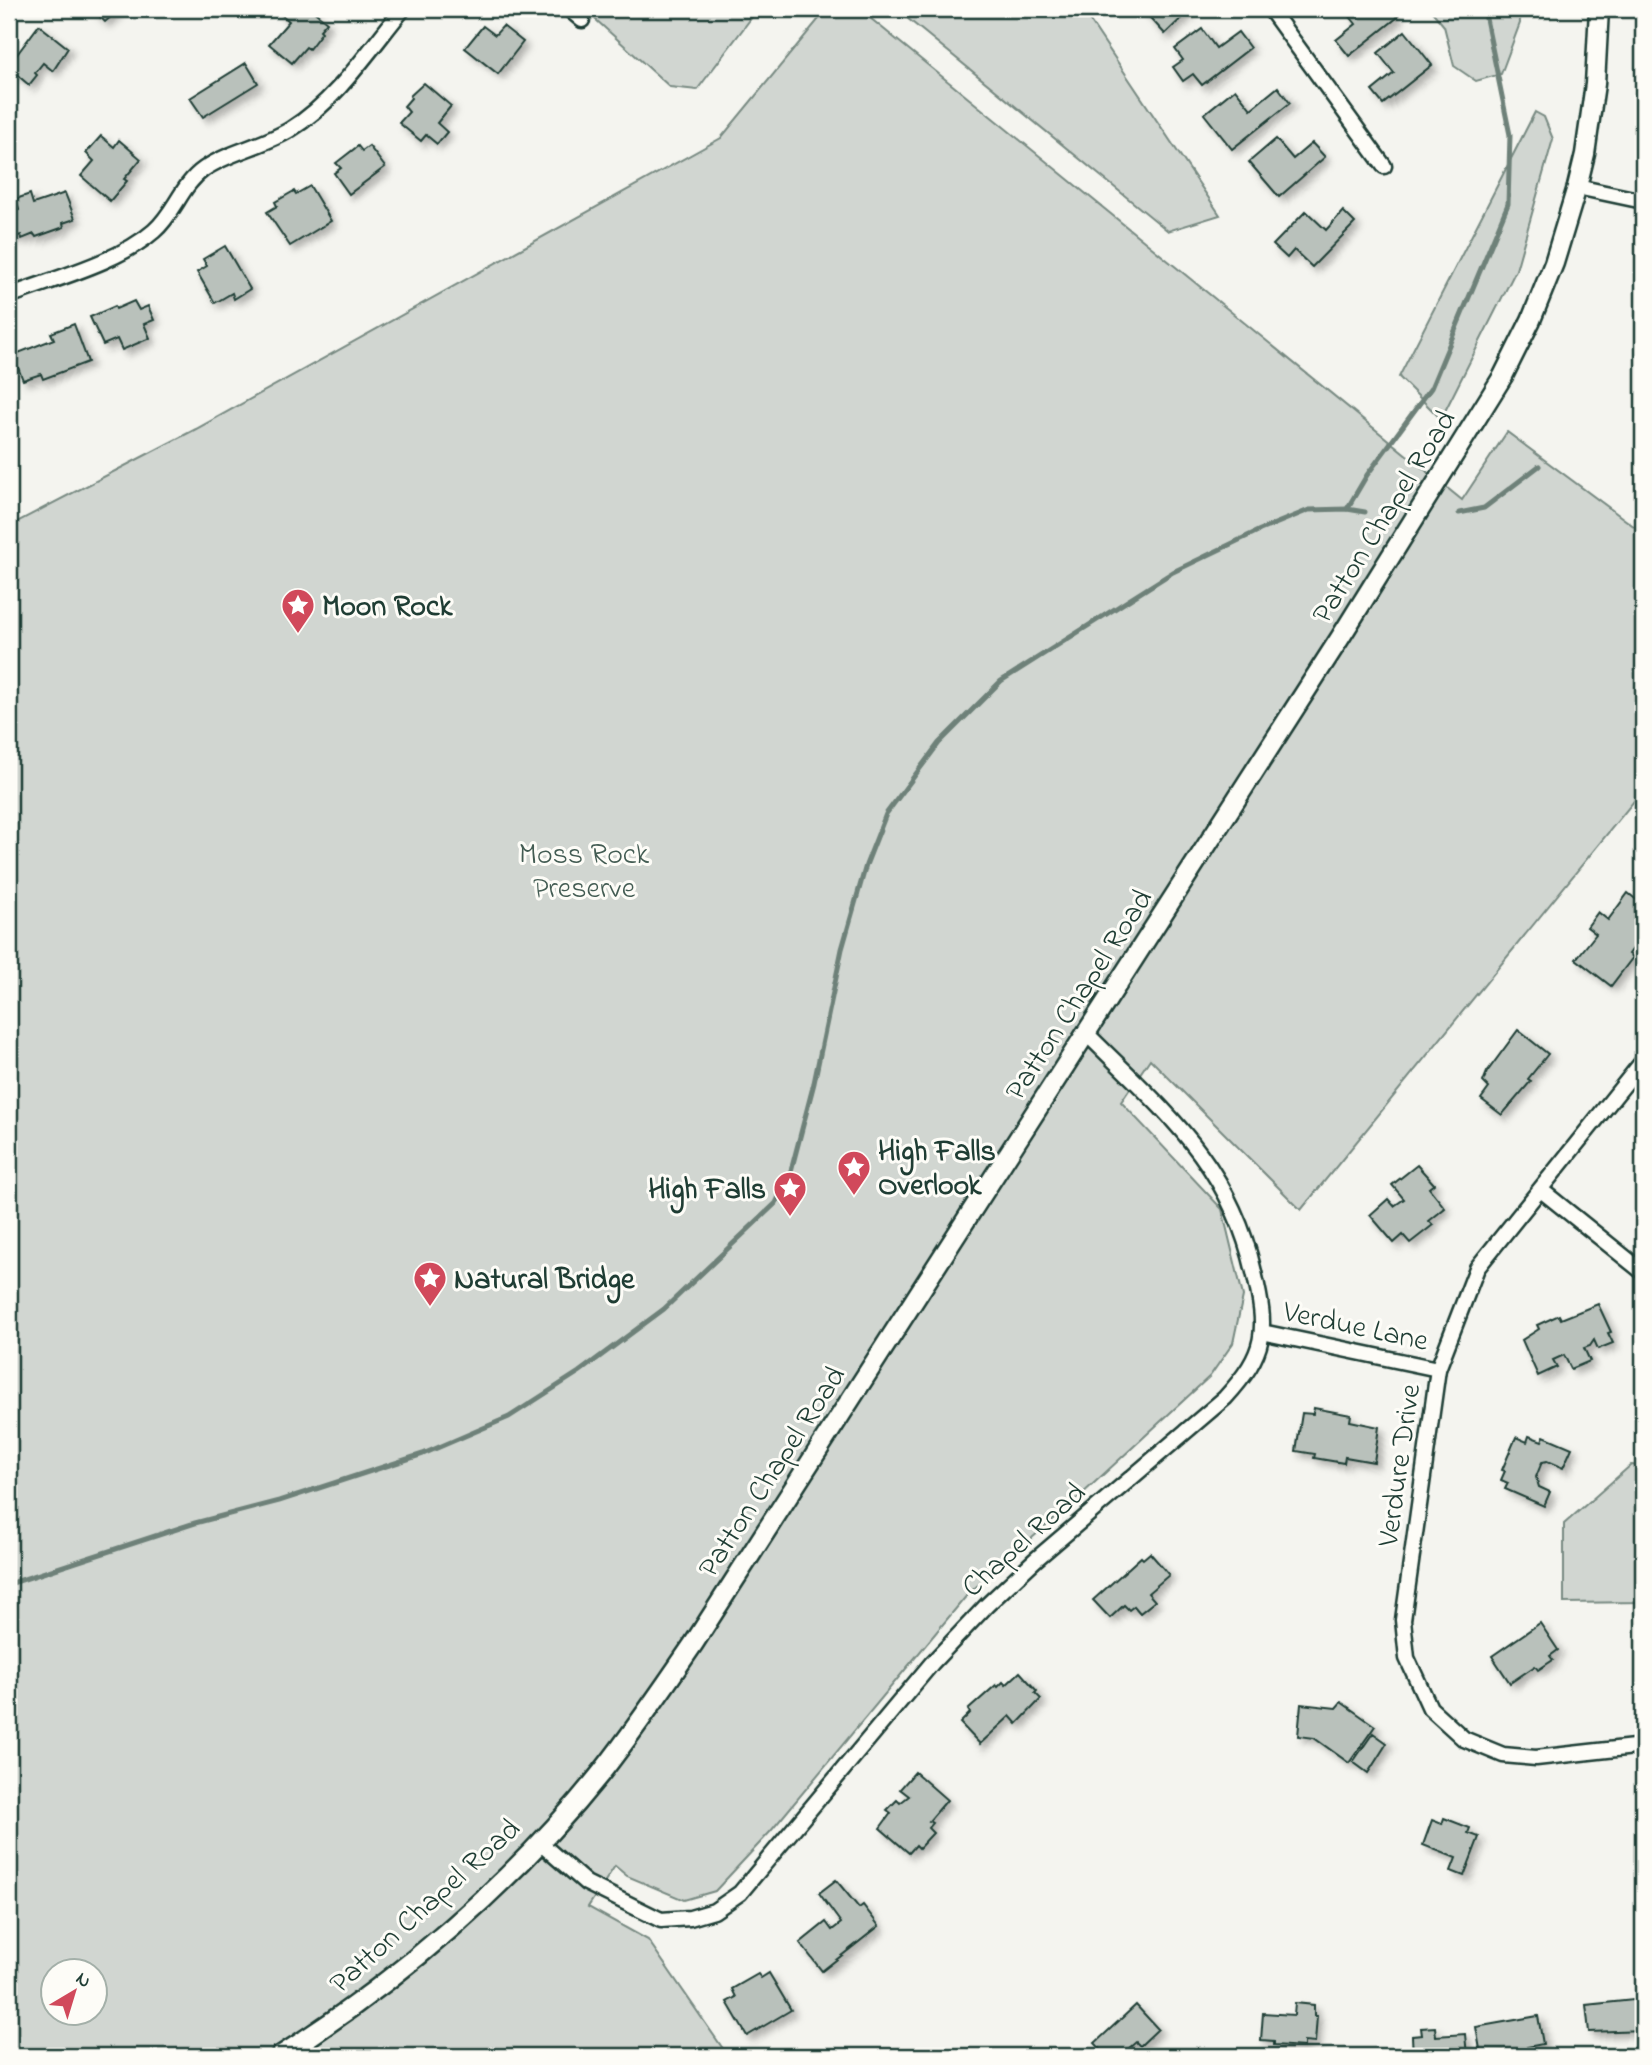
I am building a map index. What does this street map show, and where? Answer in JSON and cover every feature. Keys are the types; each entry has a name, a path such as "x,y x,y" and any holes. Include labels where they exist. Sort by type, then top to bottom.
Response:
{"street":[{"path":"9,296 117,255 141,242 165,220 184,189 201,170 270,142 311,116 326,102 403,9"},
{"path":"569,9 582,20"},
{"path":"1270,9 1384,166"},
{"name":"Patton Chapel Road","path":"280,2056 341,2018 475,1906 539,1842 600,1774 694,1643 1340,638 1503,376 1531,320 1554,262 1577,187 1585,154 1595,84 1600,9"},
{"path":"1577,187 1643,201"},
{"name":"Chapel Road","path":"539,1842 586,1884 661,1920 690,1918 714,1910 740,1893 932,1663 987,1605 1035,1560 1225,1398 1244,1377 1258,1354 1262,1332 1261,1299 1250,1251 1236,1212 1217,1176 1175,1122 1086,1033"},
{"name":"Verdure Drive","path":"1643,1061 1477,1268 1438,1369 1403,1620 1407,1658 1430,1708 1464,1739 1503,1755 1536,1758 1643,1746"},
{"path":"1541,1189 1643,1272"},
{"name":"Verdue Lane","path":"1262,1332 1438,1369"}],"green space":[{"path":"584,9 758,9 697,90 670,87"},
{"name":"Moss Rock Preserve","path":"827,9 859,9 1462,500 1507,432 1643,533 1643,790 1301,1210 1150,1059 1121,1102 1222,1209 1243,1296 1233,1343 1210,1376 1080,1496 968,1594 771,1831 715,1891 684,1900 627,1876 615,1866 588,1907 648,1940 728,2056 9,2056 9,526 196,429 721,138"},
{"path":"896,9 1082,9 1220,215 1168,231"},
{"path":"1430,9 1519,9 1520,23 1501,74 1476,81 1454,66 1444,26"},
{"path":"1535,112 1544,117 1553,139 1516,270 1441,419 1399,377"},
{"path":"1631,1465 1643,1466 1643,1602 1564,1603 1564,1524"}],"building":[{"path":"92,9 120,9 105,22"},
{"path":"275,9 311,9 327,22 309,49 306,47 292,63 269,44 289,21"},
{"path":"1142,9 1191,9 1165,34"},
{"path":"1354,9 1392,9 1398,17 1349,56 1336,40 1356,24 1348,14"},
{"path":"39,25 68,48 53,71 43,63 29,85 9,68 9,65"},
{"path":"483,26 495,35 503,26 523,42 498,74 465,48"},
{"path":"1202,29 1216,48 1238,32 1250,48 1202,85 1193,74 1183,81 1173,67 1183,60 1175,49"},
{"path":"1405,31 1432,65 1383,104 1372,91 1394,73 1378,53"},
{"path":"246,63 258,83 203,117 190,98"},
{"path":"424,83 451,106 437,123 447,132 437,144 426,135 421,141 399,123 409,112 404,106 410,96"},
{"path":"1278,87 1290,103 1232,149 1204,114 1235,89 1251,109"},
{"path":"101,136 114,147 119,140 141,159 110,201 81,176 94,161 86,153"},
{"path":"1276,139 1293,159 1312,143 1325,157 1279,197 1249,162"},
{"path":"358,146 362,151 369,146 385,167 349,194 334,173 341,168 336,163"},
{"path":"310,186 331,221 290,246 267,212 277,206 275,202 294,191 296,194"},
{"path":"65,193 75,219 63,223 64,227 36,237 34,234 22,239 21,235 9,239 9,214 19,210 16,199 30,194 33,204"},
{"path":"1306,211 1326,230 1343,211 1355,223 1312,267 1294,250 1287,258 1273,245"},
{"path":"225,246 250,289 234,299 232,293 215,303 197,272 207,266 203,259"},
{"path":"134,301 139,310 148,306 154,320 144,324 150,338 122,350 117,339 103,345 90,317"},
{"path":"74,324 88,362 43,379 41,374 23,380 13,355 54,339 51,333"},
{"path":"1628,893 1643,905 1643,940 1640,945 1637,943 1629,954 1633,957 1611,986 1576,959 1596,934 1587,927 1598,912 1608,920"},
{"path":"1518,1030 1548,1054 1528,1079 1531,1081 1502,1115 1481,1099 1489,1088 1483,1082 1487,1072"},
{"path":"1417,1165 1434,1184 1429,1188 1445,1208 1429,1221 1433,1225 1410,1243 1403,1235 1394,1243 1370,1215 1388,1199 1394,1206 1404,1199 1392,1185"},
{"path":"1598,1304 1613,1343 1598,1349 1594,1340 1590,1346 1584,1348 1590,1361 1571,1369 1564,1355 1553,1360 1557,1367 1538,1376 1522,1340 1539,1329 1537,1325 1559,1315 1561,1319"},
{"path":"1314,1408 1351,1415 1350,1421 1379,1427 1374,1462 1345,1457 1344,1463 1314,1458 1315,1454 1296,1451 1302,1413 1313,1414"},
{"path":"1529,1436 1542,1441 1544,1436 1572,1448 1563,1468 1547,1461 1542,1462 1536,1477 1539,1487 1550,1492 1544,1506 1505,1489 1508,1483 1501,1480 1505,1471 1502,1470 1516,1437 1527,1442"},
{"path":"1150,1553 1169,1575 1148,1593 1155,1601 1140,1613 1134,1606 1129,1610 1124,1605 1110,1618 1093,1600 1141,1557 1143,1559"},
{"path":"1540,1623 1558,1650 1550,1656 1553,1660 1538,1670 1535,1666 1510,1683 1492,1656"},
{"path":"1020,1672 1041,1699 1017,1724 1010,1716 980,1744 960,1723 970,1713 968,1710 996,1685 998,1687 1003,1682 1006,1685"},
{"path":"1341,1702 1375,1726 1349,1763 1314,1738 1298,1736 1301,1704 1336,1708"},
{"path":"1373,1733 1387,1743 1368,1773 1353,1762"},
{"path":"915,1772 947,1800 929,1821 932,1823 928,1828 933,1833 919,1848 916,1845 909,1853 880,1828 891,1813 887,1810 897,1800 900,1803 909,1796 900,1789"},
{"path":"1444,1818 1470,1828 1468,1833 1479,1837 1464,1876 1451,1871 1456,1858 1423,1845 1432,1820 1442,1824"},
{"path":"836,1880 859,1908 863,1905 879,1926 822,1971 800,1943 826,1922 832,1930 841,1923 819,1893"},
{"path":"769,1973 791,2010 747,2036 727,2002 736,1997 732,1989 758,1974 761,1978"},
{"path":"1643,1999 1643,2030 1589,2032 1586,2005"},
{"path":"1295,2003 1314,2005 1314,2016 1317,2016 1315,2043 1304,2042 1304,2047 1274,2045 1274,2041 1261,2040 1263,2013 1294,2015"},
{"path":"1136,2005 1158,2029 1140,2046 1136,2042 1120,2056 1107,2056 1095,2043"},
{"path":"1538,2016 1543,2044 1527,2047 1528,2054 1504,2056 1503,2051 1481,2055 1476,2027"},
{"path":"1435,2027 1436,2036 1465,2034 1467,2056 1413,2056 1412,2036 1422,2035 1421,2028"}],"waterway":[{"path":"1347,509 1367,475 1431,388 1508,204 1510,135 1484,9"},
{"path":"1459,513 1484,508 1539,466"},
{"path":"9,1584 195,1523 279,1501 423,1454 509,1417 579,1372 664,1309 776,1203 791,1171 814,1083 842,949 866,865 886,814 939,743 1001,681 1173,572 1260,530 1309,510 1347,509 1365,512"}],"place":[{"name":"Moon Rock","path":"298,635"},
{"name":"High Falls Overlook","path":"854,1197"},
{"name":"High Falls","path":"790,1218"},
{"name":"Natural Bridge","path":"430,1308"}]}
